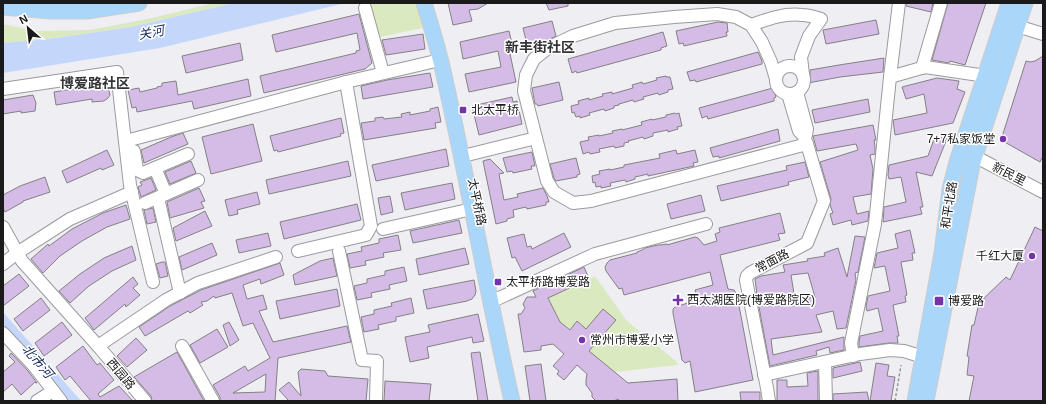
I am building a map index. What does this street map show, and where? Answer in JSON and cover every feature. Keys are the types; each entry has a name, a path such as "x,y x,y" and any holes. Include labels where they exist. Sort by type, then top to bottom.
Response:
{"main road":[{"path":"3,7 50,11 139,3"},
{"path":"424,3 440,60 472,209 498,343 512,401"},
{"name":"太平桥路","path":"434,3 519,401"},
{"path":"1013,16 1025,3"},
{"name":"和平北路","path":"915,401 942,253 950,189 957,162 986,76 1013,16"},
{"name":"和平北路","path":"926,401 974,156 1013,16"}],"street":[{"path":"853,356 851,343 875,224 899,3"},
{"path":"922,68 941,3"},
{"path":"365,8 383,73"},
{"path":"751,26 769,19 787,15 803,15 821,19 809,36 802,57 804,80 801,89 793,93 781,91 778,88 771,62 762,42 751,26 736,17 717,14 674,16 615,23 573,36 548,48 534,60 526,75 524,91 547,181 554,192 573,203 591,201 807,144 805,134 807,129 793,93"},
{"path":"1013,16 1043,34"},
{"path":"126,141 346,82 440,60"},
{"path":"776,79 779,71 787,67 796,68 803,75"},
{"path":"890,77 922,68 986,76"},
{"path":"3,89 117,72 130,185 153,282"},
{"path":"298,251 366,235 372,226 346,82"},
{"path":"467,155 536,138"},
{"path":"160,139 134,147 137,170 143,173 188,154"},
{"name":"常面路","path":"769,401 746,280 750,273 807,243 824,201 807,144"},
{"name":"新民里","path":"974,156 1043,192"},
{"path":"155,168 162,196 180,293"},
{"path":"145,203 198,180"},
{"path":"3,264 70,219 132,192"},
{"path":"383,229 472,209"},
{"path":"497,299 595,254 706,224"},
{"name":"西园路","path":"3,227 22,261 145,401"},
{"path":"339,251 362,360 377,362 376,401"},
{"path":"98,346 166,300 198,283 276,257"},
{"path":"3,333 34,366 61,401"},
{"path":"182,346 213,401"},
{"path":"764,375 853,356 890,350 904,351 923,356"},
{"path":"825,362 826,401"},
{"path":"37,401 53,391"}],"path":[{"path":"895,401 902,365"}],"green space":[{"path":"214,3 234,3 131,27 49,39 3,43 3,24 35,31 90,30 152,18"},
{"path":"368,3 419,3 427,27 376,38"},
{"path":"595,276 627,321 677,362 678,365 615,372 589,351 560,322 548,298"}],"water":[{"name":"关河","path":"234,3 345,3 160,48 3,73 3,43 49,39 131,27"},
{"name":"北市河","path":"3,312 81,401 64,401 3,330"}],"building":[{"path":"448,3 488,3 478,9 469,10 472,21 453,25"},
{"path":"546,3 568,3 568,6 549,10"},
{"path":"906,3 933,3 931,12 906,6"},
{"path":"948,3 986,3 965,65 950,61 949,63 932,60"},
{"path":"359,14 372,63 365,69 264,93 260,76 356,53 356,51 360,50 357,33 276,52 272,35"},
{"path":"876,20 879,34 826,44 823,30"},
{"path":"552,21 556,36 544,42 531,45 531,43 527,44 523,28"},
{"path":"718,22 727,23 727,36 684,46 683,43 679,44 676,31"},
{"path":"509,31 513,48 509,49 516,82 469,92 465,74 501,67 498,51 463,59 460,42"},
{"path":"663,32 667,46 661,48 661,50 577,73 576,71 572,73 568,59"},
{"path":"423,34 425,49 386,55 382,40"},
{"path":"240,43 243,60 186,73 182,56"},
{"path":"758,52 762,64 696,82 695,80 690,81 687,72"},
{"path":"1043,56 1043,156 1040,162 1001,140 1026,61 1035,61"},
{"path":"884,58 883,72 840,77 808,83 807,81 810,78 810,70"},
{"path":"430,73 433,87 363,99 361,86"},
{"path":"666,76 670,77 673,89 668,90 668,92 643,97 644,99 634,102 633,100 619,104 614,106 614,108 589,113 590,115 580,118 580,116 576,117 574,112 572,113 571,106 579,104 578,101 603,96 602,94 612,92 612,94 633,88 632,85 642,82 643,84 657,80 656,78"},
{"path":"937,78 959,81 957,89 965,92 953,123 895,135 893,120 927,113 924,94 906,99 902,87"},
{"path":"248,79 251,96 194,109 192,101 137,112 136,107 132,108 128,90 139,88 140,92 162,86 162,83 176,81 178,95"},
{"path":"559,82 563,100 538,106 535,104 532,88"},
{"path":"104,84 110,95 104,101 92,102 92,99 56,105 54,92"},
{"path":"773,88 776,97 774,98 774,101 708,119 707,116 702,118 699,108"},
{"path":"33,95 36,103 35,111 21,113 21,111 3,114 3,100"},
{"path":"512,97 513,102 517,101 522,124 479,135 472,106"},
{"path":"868,99 870,112 815,123 812,110"},
{"path":"438,107 441,122 435,123 436,128 364,140 361,123 375,121 375,118 383,117 384,119 402,117 401,114 410,112 410,115 430,111 430,109"},
{"path":"679,113 682,126 677,127 678,129 668,132 668,130 653,133 653,136 644,139 643,137 628,141 629,142 624,143 624,146 615,148 614,146 599,149 600,152 590,154 589,152 583,154 580,142 589,140 588,137 613,133 612,131 642,125 641,122 666,117 666,115"},
{"path":"341,118 344,133 340,134 341,136 278,152 277,150 274,151 270,136"},
{"path":"253,124 262,161 211,174 202,137"},
{"path":"873,125 876,140 874,140 875,154 870,155 873,169 871,194 853,197 857,214 869,211 868,221 852,225 851,220 833,225 830,214 833,213 830,205 831,199 820,162 858,150 856,144 817,151 813,136"},
{"path":"778,129 780,141 719,158 719,156 713,157 710,148"},
{"path":"183,133 188,144 144,163 141,150"},
{"path":"948,136 932,176 916,172 923,207 920,207 922,214 883,222 884,207 906,202 901,177 889,179 889,165 928,156 934,139"},
{"path":"446,149 449,166 376,181 372,165"},
{"path":"107,150 114,165 102,170 101,168 67,183 62,171"},
{"path":"676,150 677,154 695,150 698,162 693,163 694,166 648,176 648,174 635,177 635,179 626,182 625,180 610,183 611,186 601,188 601,186 596,187 595,182 593,183 592,176 600,174 599,171 610,170 624,167 624,165 660,158 659,154"},
{"path":"532,152 535,166 531,166 532,169 513,173 512,171 507,172 503,158"},
{"path":"576,158 580,174 577,175 577,177 556,181 550,164"},
{"path":"490,159 504,173 499,174 504,200 518,197 517,194 543,188 549,202 546,202 546,205 513,210 514,217 496,224 483,161"},
{"path":"191,161 196,173 170,184 165,172"},
{"path":"348,161 351,176 269,194 266,180"},
{"path":"805,162 809,177 788,182 789,185 721,201 717,186 787,170 786,166"},
{"path":"45,177 50,192 23,201 5,212 3,208 3,195 20,186"},
{"path":"151,178 156,190 141,197 138,187 142,185 140,182"},
{"path":"452,183 455,199 405,210 401,193"},
{"path":"199,188 205,201 201,202 204,208 170,218 167,202"},
{"path":"257,192 260,204 237,210 238,214 229,216 225,200"},
{"path":"701,195 705,211 671,219 667,204"},
{"path":"390,196 393,212 381,215 378,198"},
{"path":"357,204 361,220 284,239 280,222"},
{"path":"126,205 130,219 107,227 82,241 60,256 43,273 31,259 48,244 49,246 72,229 103,213"},
{"path":"153,208 156,222 147,224 144,210"},
{"path":"205,211 212,226 176,241 173,228"},
{"path":"780,213 785,233 778,234 780,240 720,255 728,289 734,290 737,295 753,380 695,392 690,361 685,363 682,360 673,309 675,307 698,300 695,290 713,285 710,272 624,295 622,288 619,289 606,271 605,267 610,260 637,253 645,248 658,245 667,245 695,237 698,238 704,245 717,241 715,234 720,232 719,228"},
{"path":"459,220 462,233 413,243 410,231"},
{"path":"1035,227 1043,231 1043,401 969,401 974,376 967,375 969,357 967,356 972,325 974,325 979,303 1006,277 1010,280"},
{"path":"910,230 915,253 912,253 913,260 901,262 907,295 905,296 906,302 893,305 899,336 897,336 898,343 859,347 860,336 883,331 878,308 867,311 866,307 868,296 890,291 885,266 874,268 877,253 898,248 895,234"},
{"path":"268,233 271,246 239,253 236,240"},
{"path":"564,233 571,247 522,271 515,257 512,258 507,238 524,234 527,247 531,246 532,249"},
{"path":"398,235 401,250 383,253 384,257 365,261 366,265 350,268 347,254 362,251 361,247 379,243 379,239"},
{"path":"855,236 865,237 858,272 855,273 856,280 846,328 837,329 833,311 816,315 822,332 771,339 773,355 844,337 844,350 830,353 829,347 816,351 817,355 770,366 755,279 761,276 785,272 783,265 808,261 807,259 825,256 824,253 838,248 847,277","holes":["808,273 815,297 795,300 791,275"]},
{"path":"212,243 217,255 182,270 179,257"},
{"path":"132,246 136,260 112,271 89,286 70,303 59,291 80,274 104,258"},
{"path":"465,248 469,264 419,275 416,259"},
{"path":"333,258 337,276 295,285 293,275 320,261"},
{"path":"165,262 168,276 160,278 156,264"},
{"path":"280,263 284,275 261,284 260,279 243,285 247,299 263,295 267,309 259,311 273,342 347,326 351,342 278,358 275,401 220,401 220,397 213,385 245,366 248,371 270,358 253,323 243,326 232,293 215,298 214,296 207,301 201,302 203,305 190,313 188,311 145,336 139,327 170,306 201,290","holes":["266,374 265,392 233,393"]},
{"path":"404,267 407,281 389,285 390,289 371,293 372,297 357,300 354,286 367,283 367,279 385,275 385,271"},
{"path":"584,267 589,279 548,298 560,322 570,330 577,321 586,329 603,309 616,320 589,351 628,383 677,379 678,401 620,401 618,399 614,401 596,401 592,397 592,393 586,385 587,374 577,365 564,380 557,374 559,371 553,366 564,354 553,344 541,346 541,350 524,352 518,314 521,314 525,308 523,304 527,297 536,297 533,291"},
{"path":"19,274 29,286 3,306 3,286"},
{"path":"133,277 138,284 133,288 140,295 126,307 125,304 94,330 85,318"},
{"path":"474,280 476,291 472,299 427,309 423,290"},
{"path":"337,289 340,306 280,319 276,301"},
{"path":"41,298 50,310 23,331 14,319"},
{"path":"411,298 414,313 396,317 396,321 378,325 379,329 364,332 361,317 374,314 374,310 392,306 391,303"},
{"path":"478,314 484,341 473,343 472,337 427,347 429,358 410,362 405,337 430,332 428,325"},
{"path":"62,322 72,335 44,356 35,343"},
{"path":"229,322 239,340 230,346 223,325"},
{"path":"217,329 228,347 200,363 190,345"},
{"path":"136,338 147,350 127,367 117,356"},
{"path":"83,346 97,365 100,363 114,380 98,394 100,397 119,386 133,401 91,401 70,376 65,380 56,367"},
{"path":"177,352 204,401 152,401 151,396 134,377"},
{"path":"480,352 488,401 478,401 471,353"},
{"path":"11,353 37,383 35,382 21,395 12,384 3,392 3,372 15,362 9,356"},
{"path":"860,362 862,371 833,378 833,368"},
{"path":"876,363 889,365 887,376 895,377 891,401 870,401"},
{"path":"541,364 546,401 530,401 525,366"},
{"path":"301,369 325,371 328,376 368,379 366,401 289,401 279,390 289,382 301,396 298,372"},
{"path":"818,371 818,401 777,401 777,380 787,380 787,387 808,386 807,373"},
{"path":"385,381 431,384 429,401 384,401"},
{"path":"740,392 760,392 760,401 741,401"},
{"path":"867,392 869,401 833,401 833,394"}],"place":[{"name":"北太平桥","path":"463,110"},
{"name":"7+7私家饭堂","path":"1003,139"},
{"name":"千红大厦","path":"1032,256"},
{"name":"太平桥路博爱路","path":"498,282"},
{"name":"西太湖医院(博爱路院区)","path":"678,300"},
{"name":"博爱路","path":"939,301"},
{"name":"常州市博爱小学","path":"582,340"}],"district":[{"name":"新丰街社区","path":"540,47"},
{"name":"博爱路社区","path":"95,83"}]}
